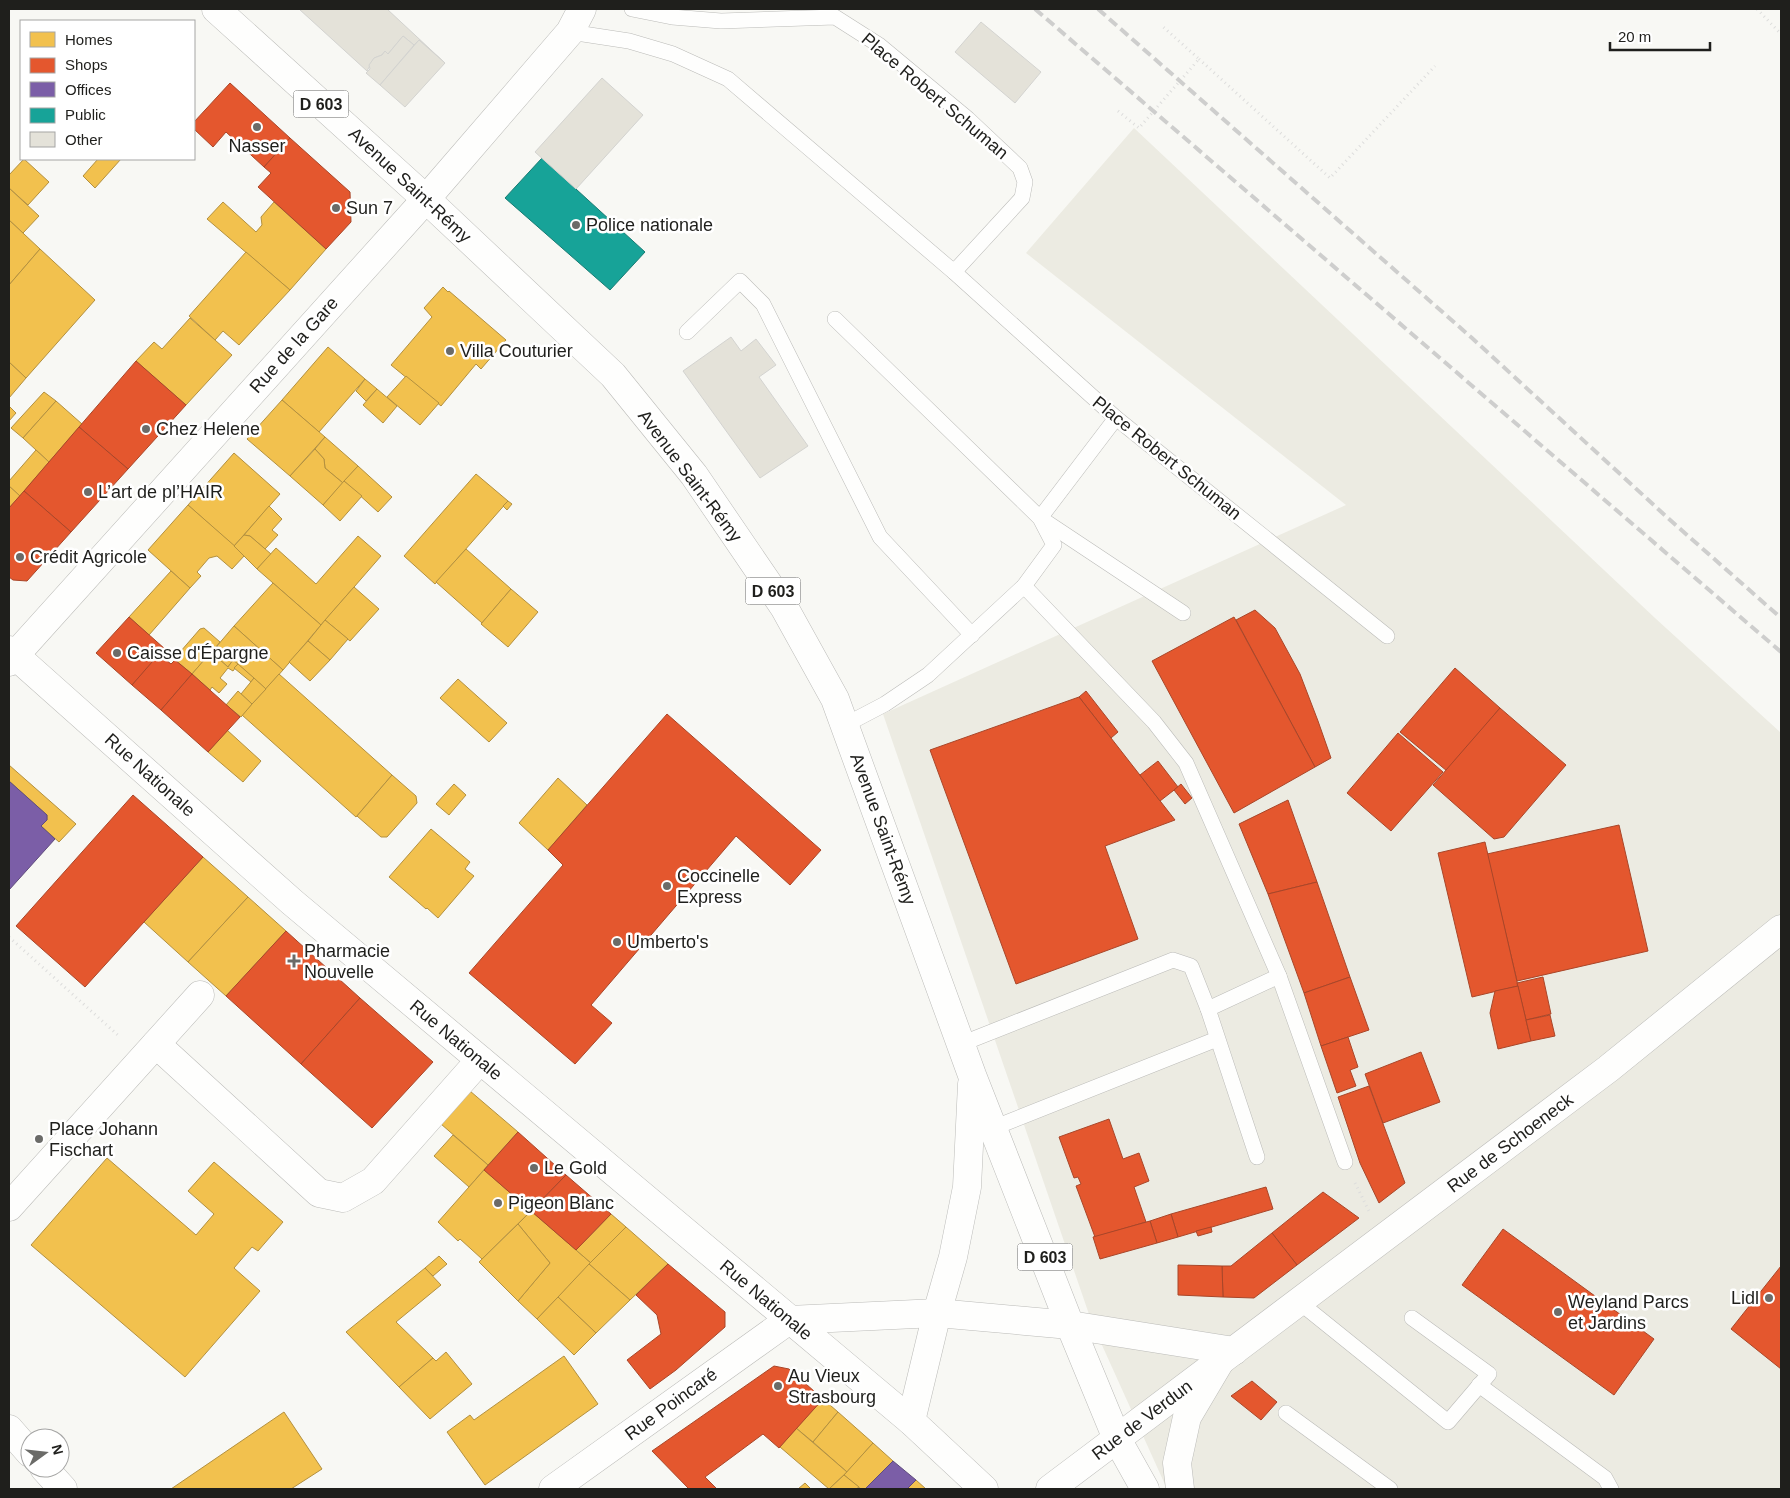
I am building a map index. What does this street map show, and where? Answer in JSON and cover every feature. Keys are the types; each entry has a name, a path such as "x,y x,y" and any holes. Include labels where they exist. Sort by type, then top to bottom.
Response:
{"main road":[{"name":"Avenue Saint-Rémy","path":"216,9 426,199 613,375 694,475 784,607 835,699 972,1075"},
{"name":"Rue de la Gare","path":"11,656 426,199 576,20"},
{"name":"Rue Nationale","path":"11,656 292,902 558,1123 789,1320 911,1421 984,1489"},
{"name":"Rue de Schoeneck","path":"1180,1489 1177,1463 1187,1417 1226,1357 1608,1069 1781,929"},
{"path":"9,1207 200,995"},
{"path":"149,1051 319,1193 343,1198 373,1181 480,1060"},
{"name":"D 603","path":"972,1075 1117,1439 1144,1489"},
{"name":"D 603","path":"911,1421 937,1313 953,1257 966,1187 972,1075"},
{"path":"789,1320 937,1313 1070,1325 1226,1357"},
{"name":"Rue Poincaré","path":"553,1489 789,1320"},
{"name":"Rue de Verdun","path":"1050,1489 1226,1357"},
{"path":"9,1429 20,1442"},
{"path":"53,1478 63,1489"}],"lane":[{"name":"Place Robert Schuman","path":"632,9 672,17 721,21 786,13 835,17 872,41 968,119 1020,168 1025,182 1022,198 954,272"},
{"name":"Place Robert Schuman","path":"576,20 629,41 673,54 728,78 954,272 1116,418 1387,636"},
{"path":"687,332 740,281 763,304 880,537 972,635"},
{"path":"835,319 1040,518 1183,613"},
{"path":"1040,518 1116,418"},
{"path":"845,725 885,704 928,675 1024,586 1054,545 1040,518"},
{"path":"1024,586 1154,722 1186,763 1279,976 1345,1162"},
{"path":"961,1044 1173,960 1191,966 1208,1008 1257,1157"},
{"path":"1208,1008 1279,976"},
{"path":"993,1128 1217,1039"},
{"path":"1299,1302 1448,1422 1488,1374 1412,1318"},
{"path":"1479,1385 1605,1478 1611,1489"},
{"path":"1286,1413 1390,1489"}],"path":[{"path":"1757,9 1781,34"},
{"path":"1161,25 1330,178 1435,66"},
{"path":"1118,111 1139,128 1199,59"},
{"path":"9,937 149,1051"},
{"path":"1345,1162 1383,1238"}],"shaded area":[{"path":"1134,128 1655,618 1781,733 1781,1489 1167,1489 1092,1323 883,714 1346,505 1026,253"}],"building: Homes":[{"path":"25,160 49,182 28,205 9,188 9,175"},
{"path":"97,160 120,160 95,188 83,176"},
{"path":"9,188 39,216 23,233 9,220"},
{"path":"223,202 256,232 262,225 261,217 274,202 326,249 290,290 207,219"},
{"path":"9,220 40,249 9,285"},
{"path":"40,249 95,300 26,378 9,362 9,285"},
{"path":"246,252 290,290 239,345 223,331 215,340 189,316"},
{"name":"Villa Couturier","path":"443,287 506,340 481,369 476,364 441,406 391,365 432,317 424,308"},
{"path":"190,318 232,355 186,405 136,361 154,342 162,349"},
{"path":"328,347 365,379 319,432 282,400"},
{"path":"9,362 26,378 9,398"},
{"path":"406,376 439,403 420,425 387,397"},
{"path":"365,379 377,389 366,401 356,391"},
{"path":"377,389 397,406 383,423 363,405"},
{"path":"44,392 56,401 23,438 11,428"},
{"path":"282,400 325,437 290,476 247,439"},
{"path":"56,401 82,424 49,462 23,438"},
{"path":"9,406 16,413 9,421"},
{"path":"325,437 358,466 343,483 325,468 324,459 315,449"},
{"path":"315,449 324,459 325,468 343,483 323,505 290,476"},
{"path":"36,450 49,462 20,496 9,486 9,481"},
{"path":"234,453 280,494 234,546 188,505"},
{"path":"358,466 392,497 378,512 344,481"},
{"path":"476,474 508,501 435,584 404,556"},
{"path":"344,481 362,496 340,521 323,505"},
{"path":"9,486 20,496 9,508"},
{"path":"508,501 512,504 507,510 503,506"},
{"path":"188,505 245,555 232,569 217,556 209,558 197,572 201,576 190,588 148,550"},
{"path":"269,506 282,519 272,530 278,535 265,549 250,536 244,535"},
{"path":"244,535 250,536 271,554 257,569 234,546"},
{"path":"358,536 381,556 321,625 257,569 276,548 316,584"},
{"path":"466,549 511,589 482,623 436,582"},
{"path":"171,571 190,588 149,635 129,617"},
{"path":"273,583 321,625 283,670 234,626"},
{"path":"354,587 379,609 350,641 325,620"},
{"path":"511,589 538,612 508,647 481,624"},
{"path":"325,620 348,639 330,660 308,641"},
{"path":"234,626 283,670 266,689 217,646"},
{"path":"204,628 220,642 192,674 174,659 200,629"},
{"path":"308,641 330,660 310,681 289,662"},
{"path":"217,646 233,660 228,667 211,652"},
{"path":"211,652 228,667 233,660 238,664 233,671 228,668 220,678 227,684 219,693 212,687 210,690 192,674"},
{"path":"238,664 254,678 251,682 234,668"},
{"path":"279,674 392,775 356,817 242,715"},
{"path":"254,678 266,689 252,704 241,694"},
{"path":"458,679 507,723 489,742 440,698"},
{"path":"238,691 252,704 241,717 226,705"},
{"path":"227,730 261,761 243,782 208,752"},
{"path":"9,765 76,824 59,842 41,826 47,820 47,815 9,781"},
{"path":"392,775 416,796 417,803 387,837 381,837 357,816"},
{"path":"558,778 587,805 548,850 519,823"},
{"path":"454,784 466,795 449,815 436,804"},
{"path":"431,829 470,862 465,869 474,876 438,918 389,877"},
{"path":"203,857 248,897 188,962 144,922"},
{"path":"248,897 286,931 226,996 188,962"},
{"path":"470,1091 518,1132 488,1165 441,1124"},
{"path":"453,1135 488,1165 469,1187 434,1156"},
{"path":"107,1158 196,1235 214,1214 188,1191 214,1162 283,1222 258,1251 252,1247 234,1268 260,1291 185,1377 31,1245"},
{"path":"484,1170 531,1211 482,1259 460,1239 458,1241 438,1222"},
{"path":"531,1211 591,1263 537,1319 518,1301 550,1263 518,1224"},
{"path":"611,1214 626,1227 591,1263 576,1250"},
{"path":"518,1224 550,1263 518,1301 479,1262"},
{"path":"626,1227 668,1264 630,1300 589,1264"},
{"path":"439,1256 447,1264 433,1276 425,1268"},
{"path":"589,1264 630,1300 596,1333 558,1297"},
{"path":"425,1268 441,1285 396,1322 433,1358 399,1387 346,1332"},
{"path":"558,1297 596,1333 574,1355 537,1319"},
{"path":"446,1352 472,1384 430,1419 399,1387 433,1358 436,1361"},
{"path":"564,1356 598,1404 485,1485 447,1432 470,1415 474,1420"},
{"path":"823,1399 838,1412 813,1442 796,1428"},
{"path":"284,1412 322,1469 291,1489 171,1489"},
{"path":"838,1412 873,1443 847,1472 813,1442"},
{"path":"796,1428 847,1472 829,1489 780,1447"},
{"path":"873,1443 893,1461 865,1489 861,1489 844,1475"},
{"path":"844,1475 859,1487 856,1489 829,1489"},
{"path":"916,1480 926,1489 907,1489"},
{"path":"805,1483 811,1489 798,1489"}],"building: Shops":[{"path":"230,83 290,138 264,167 226,132 213,147 195,130 195,121"},
{"path":"290,138 350,192 351,222 326,249 258,187 271,173 264,167"},
{"path":"136,361 186,405 128,469 79,427"},
{"path":"79,427 128,469 71,532 24,491"},
{"path":"24,491 71,532 27,581 13,580 9,577 9,508"},
{"path":"1255,610 1275,628 1300,674 1318,721 1331,758 1315,767 1236,620"},
{"path":"129,617 165,649 132,685 96,653"},
{"path":"1234,617 1315,767 1234,813 1152,661"},
{"path":"159,654 171,664 175,660 192,674 161,710 132,685"},
{"path":"1455,668 1500,708 1447,771 1400,732"},
{"path":"192,674 240,717 208,752 161,710"},
{"path":"1086,691 1118,732 1111,738 1079,697"},
{"path":"1079,697 1175,820 1105,846 1138,939 1016,984 930,750"},
{"path":"1500,708 1566,765 1504,837 1494,839 1433,785"},
{"path":"667,714 821,850 790,885 736,836 591,1005 612,1023 575,1064 469,973 563,865 548,850"},
{"path":"1398,733 1443,772 1391,831 1347,793"},
{"path":"1158,761 1178,787 1160,801 1140,775"},
{"path":"1181,784 1192,798 1185,804 1174,790"},
{"path":"133,795 203,857 85,987 16,926"},
{"path":"1288,800 1317,882 1268,894 1239,824"},
{"path":"1619,825 1648,951 1517,981 1487,854"},
{"path":"1485,842 1518,986 1472,997 1438,853"},
{"path":"1317,882 1350,977 1304,993 1268,894"},
{"path":"286,931 360,998 301,1064 226,996"},
{"path":"1350,977 1369,1030 1321,1046 1304,993"},
{"path":"1543,977 1551,1014 1526,1020 1517,983"},
{"path":"1518,986 1531,1041 1498,1049 1490,1013 1495,991"},
{"path":"360,998 433,1062 372,1128 301,1064"},
{"path":"1550,1015 1555,1036 1531,1041 1526,1020"},
{"path":"1348,1037 1358,1067 1350,1070 1356,1086 1337,1093 1321,1046"},
{"path":"1421,1052 1440,1102 1383,1123 1365,1074"},
{"path":"1369,1086 1405,1183 1379,1203 1360,1163 1338,1097"},
{"path":"1109,1119 1123,1159 1139,1153 1149,1181 1134,1187 1146,1222 1095,1237 1076,1186 1081,1184 1078,1177 1074,1178 1059,1137"},
{"path":"518,1132 566,1175 531,1211 484,1170"},
{"path":"566,1175 611,1214 576,1250 531,1211"},
{"path":"1266,1187 1273,1209 1178,1237 1171,1214"},
{"path":"1323,1192 1359,1218 1297,1265 1272,1233"},
{"path":"1171,1214 1178,1237 1157,1243 1150,1221"},
{"path":"1150,1221 1157,1243 1100,1259 1093,1237"},
{"path":"1211,1227 1212,1232 1198,1236 1196,1231"},
{"name":"Weyland Parcs et Jardins","path":"1503,1229 1654,1339 1614,1395 1462,1285"},
{"path":"1272,1233 1297,1265 1254,1298 1223,1297 1222,1266 1231,1266"},
{"path":"668,1264 725,1312 725,1327 676,1370 650,1389 627,1360 661,1334 657,1315 636,1295"},
{"path":"1178,1265 1222,1266 1223,1297 1178,1295"},
{"name":"Lidl","path":"1781,1266 1781,1369 1731,1329"},
{"path":"774,1366 789,1369 823,1399 779,1448 763,1434 705,1477 717,1489 689,1489 652,1451"},
{"path":"1252,1381 1277,1402 1261,1420 1231,1396"}],"building: Offices":[{"path":"9,781 47,815 47,820 41,826 55,839 9,890"},
{"path":"893,1461 916,1480 907,1489 865,1489"}],"building: Public":[{"name":"Police nationale","path":"542,158 645,252 610,290 505,198"}],"building: Other":[{"path":"299,9 387,9 445,63 419,40 414,45 403,36 388,54 385,51 382,55 374,58 367,71"},
{"path":"981,22 1041,72 1015,103 955,52"},
{"path":"403,36 414,45 380,85 366,73 370,69 369,65 374,58 382,55 385,51 388,54"},
{"path":"419,40 445,63 405,107 380,85"},
{"path":"602,78 643,115 576,189 535,152"},
{"path":"731,337 741,351 756,339 776,365 759,377 808,446 760,478 683,371"}],"railway":[{"path":"1035,9 1781,652"},
{"path":"1098,9 1472,338 1669,519 1781,618"}],"place":[{"name":"Nasser","path":"257,127"},
{"name":"Sun 7","path":"336,208"},
{"name":"Police nationale","path":"576,225"},
{"name":"Villa Couturier","path":"450,351"},
{"name":"Chez Helene","path":"146,429"},
{"name":"L’art de pl’HAIR","path":"88,492"},
{"name":"Crédit Agricole","path":"20,557"},
{"name":"Caisse d'Épargne","path":"117,653"},
{"name":"Coccinelle Express","path":"667,886"},
{"name":"Umberto's","path":"617,942"},
{"name":"Pharmacie Nouvelle","path":"294,961"},
{"name":"Place Johann Fischart","path":"39,1139"},
{"name":"Le Gold","path":"534,1168"},
{"name":"Pigeon Blanc","path":"498,1203"},
{"name":"Lidl","path":"1769,1298"},
{"name":"Weyland Parcs et Jardins","path":"1558,1312"},
{"name":"Au Vieux Strasbourg","path":"778,1386"}]}
